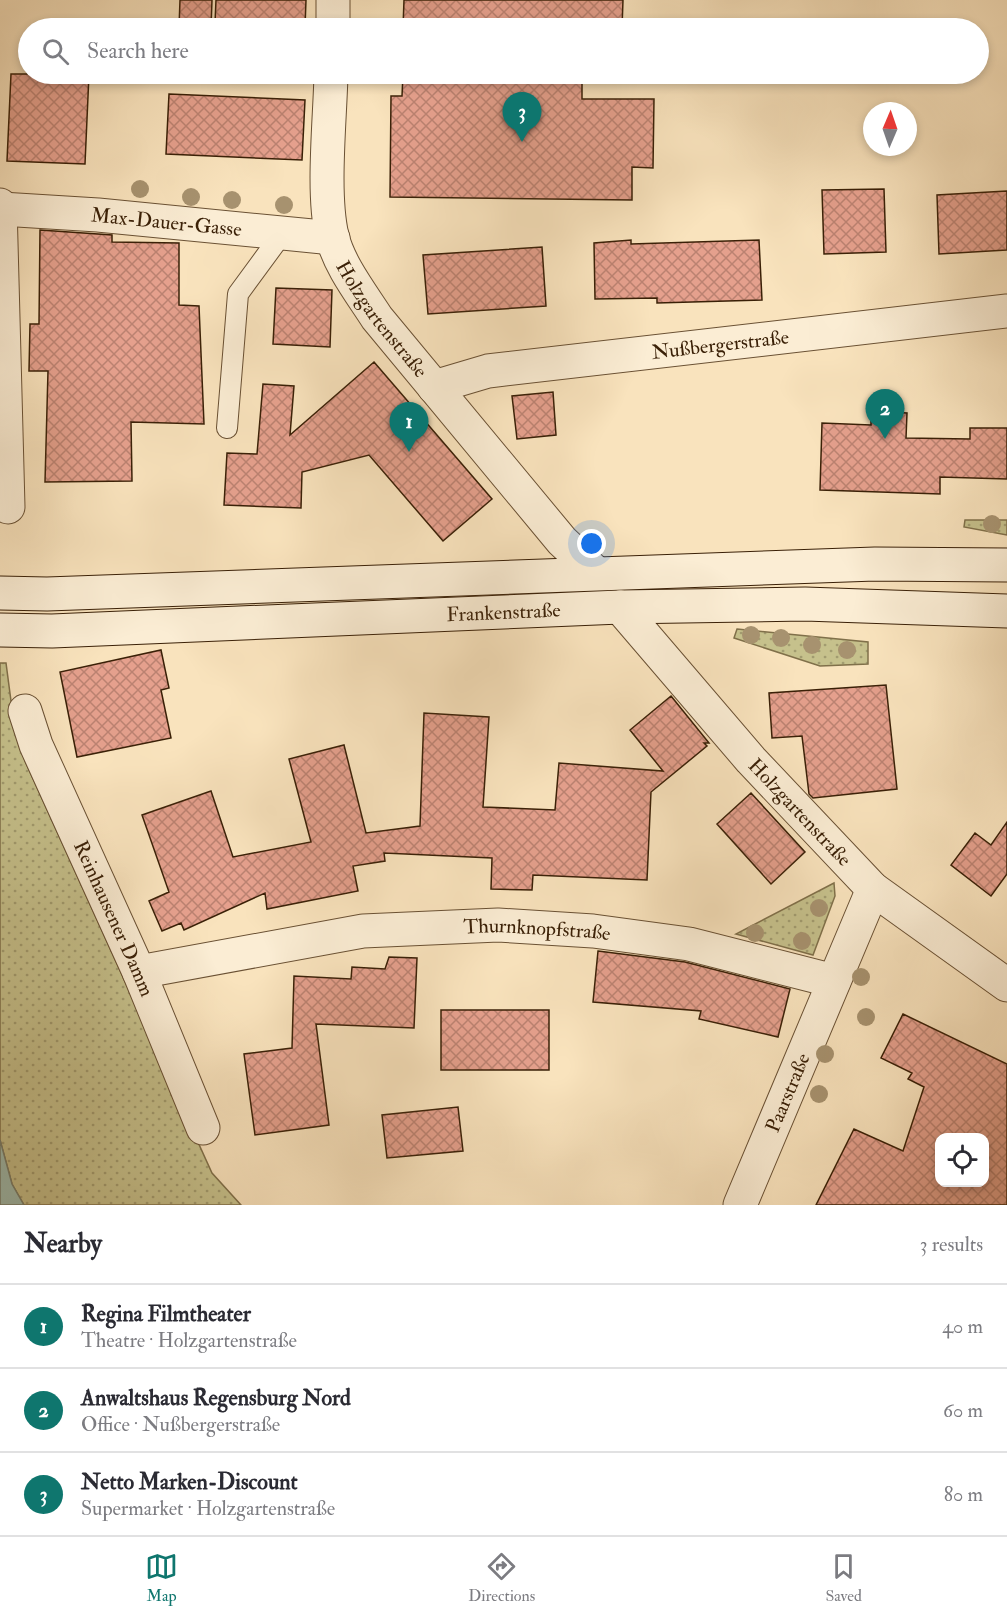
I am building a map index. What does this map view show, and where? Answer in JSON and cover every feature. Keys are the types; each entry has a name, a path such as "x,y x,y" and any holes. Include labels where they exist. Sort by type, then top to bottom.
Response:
{"street":[{"path":"333,0 333,18"},
{"name":"Holzgartenstraße","path":"331,84 328,210 333,238 353,280 376,318 562,541 595,572"},
{"path":"1,207 8,507"},
{"name":"Max-Dauer-Gasse","path":"1,207 333,238"},
{"name":"Nußbergerstraße","path":"434,387 488,370 1007,311"},
{"name":"Frankenstraße","path":"0,593 47,594 595,572 875,564 1007,565"},
{"name":"Frankenstraße","path":"0,630 52,631 621,607 805,604 1007,612"},
{"name":"Holzgartenstraße","path":"621,607 751,760 873,888 1007,986"},
{"name":"Reinhausener Damm","path":"25,711 36,745 139,972 203,1128"},
{"path":"834,981 873,888"},
{"name":"Thurnknopfstraße","path":"139,972 363,931 498,926 593,931 689,944 834,981"},
{"name":"Paarstraße","path":"740,1205 834,981"}],"lane":[{"path":"227,428 238,294 282,234"}],"shaded area":[{"path":"965,520 1007,520 1007,535 964,527"},
{"path":"737,629 868,642 868,664 820,666 734,638"},
{"path":"0,663 6,663 13,716 25,761 212,1173 241,1205 24,1205 12,1184 0,1140"},
{"path":"834,883 835,896 813,955 736,934"},
{"path":"0,1140 12,1184 24,1205 0,1205"}],"building":[{"path":"180,0 212,0 211,18 179,18"},
{"path":"216,0 306,0 305,18 215,18"},
{"path":"404,0 623,0 622,18 403,18"},
{"path":"11,74 18,74 18,84 89,84 85,164 7,161"},
{"path":"403,84 582,84 582,99 654,99 653,168 632,167 632,200 390,197 391,96 402,96"},
{"path":"169,94 305,100 302,160 166,154"},
{"path":"884,189 886,252 824,254 822,190"},
{"path":"1007,191 1007,250 939,254 937,195"},
{"path":"40,230 112,235 112,242 179,243 179,305 199,306 204,424 131,422 132,481 45,482 48,371 29,371 30,324 39,324"},
{"path":"631,240 631,244 759,240 762,300 657,303 657,298 595,299 594,243"},
{"path":"542,247 546,306 428,314 423,255"},
{"path":"276,288 332,290 330,347 273,344"},
{"path":"374,362 492,499 443,541 369,455 302,472 301,508 224,505 227,453 257,454 263,384 294,386 290,435"},
{"path":"553,392 556,435 517,439 512,396"},
{"path":"871,411 907,413 906,438 970,439 970,428 1007,428 1007,479 940,477 940,494 820,490 822,423 871,425"},
{"path":"161,650 169,688 161,690 171,738 77,757 60,672"},
{"path":"886,685 897,789 813,798 809,794 802,736 772,738 769,693"},
{"path":"671,696 709,743 704,743 707,746 651,792 647,880 533,875 532,890 491,889 492,858 384,853 385,861 353,866 358,891 267,909 265,893 184,930 181,923 162,931 149,901 169,892 142,815 211,791 233,857 311,842 289,759 344,745 366,833 420,826 424,713 489,717 483,807 555,810 559,763 663,771 630,730"},
{"path":"751,793 805,852 771,884 717,824"},
{"path":"1007,822 1007,874 991,896 951,865 975,833 991,845"},
{"path":"598,951 685,962 790,989 778,1037 699,1019 701,1011 593,1002"},
{"path":"389,957 417,958 414,1028 316,1024 329,1125 255,1135 244,1054 292,1048 294,976 351,979 352,967 385,969"},
{"path":"441,1010 549,1010 549,1070 441,1070"},
{"path":"903,1014 1007,1064 1007,1205 816,1205 854,1129 903,1151 924,1087 908,1079 912,1073 881,1058"},
{"path":"458,1107 463,1151 387,1158 382,1115"}],"place":[{"name":"Netto Marken-Discount","path":"522,142"},
{"name":"Anwaltshaus Regensburg Nord","path":"885,439"},
{"name":"Regina Filmtheater","path":"409,452"}]}
